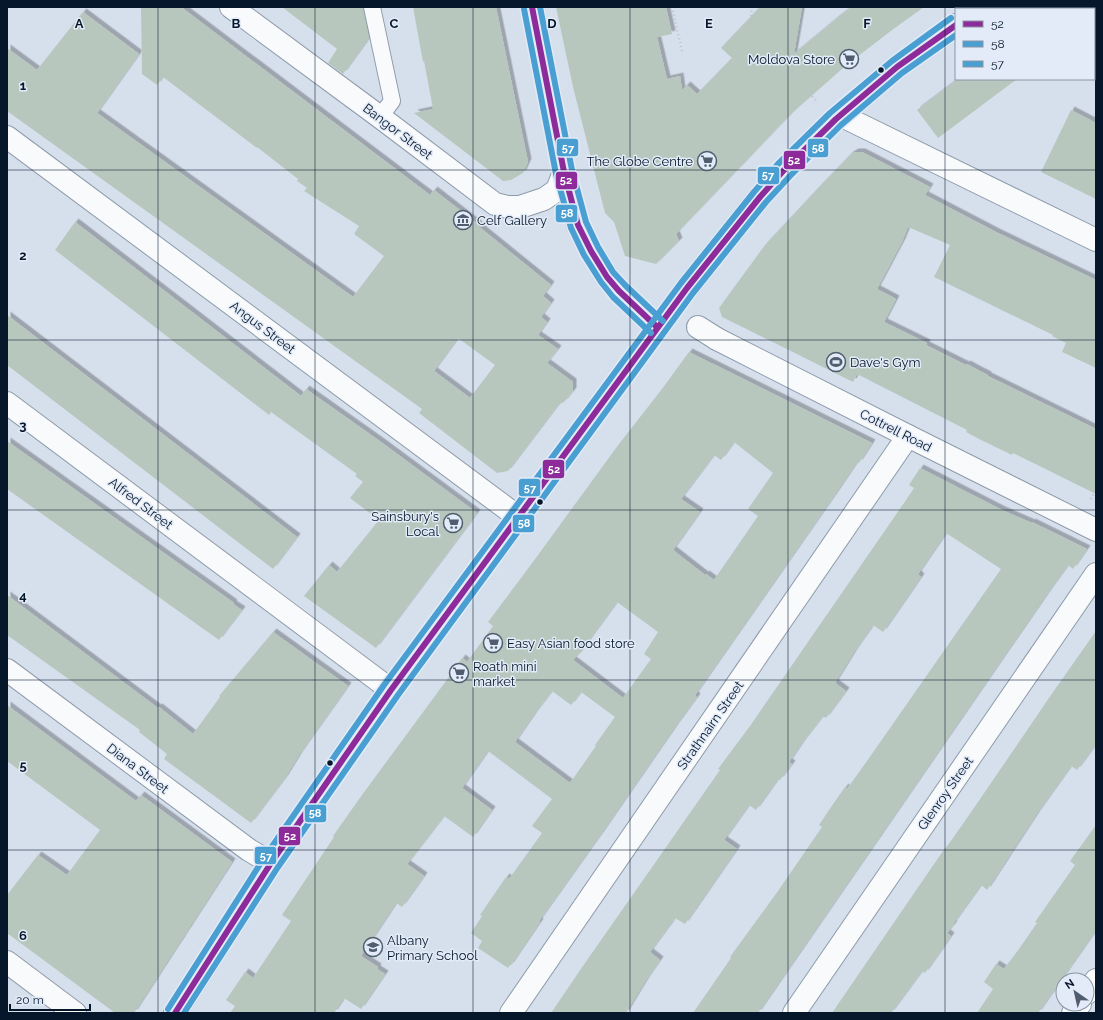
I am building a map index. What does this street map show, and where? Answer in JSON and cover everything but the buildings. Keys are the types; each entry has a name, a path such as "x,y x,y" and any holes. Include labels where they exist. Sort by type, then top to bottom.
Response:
{"street":[{"name":"Bangor Street","path":"231,7 495,204 508,207 520,207 544,199 557,190 564,172"},
{"path":"532,7 564,172 578,225 607,277 619,291 657,327"},
{"path":"175,1013 271,863 391,690 687,288 765,191 784,170 840,115 897,67 955,26"},
{"path":"840,115 1096,240"},
{"name":"Angus Street","path":"7,137 518,517"},
{"name":"Cottrell Road","path":"698,327 717,339 1096,530"},
{"name":"Alfred Street","path":"7,403 391,690"},
{"name":"Strathnairn Street","path":"511,1013 908,436"},
{"name":"Glenroy Street","path":"794,1013 1096,574"},
{"name":"Diana Street","path":"7,670 249,850 271,863"},
{"path":"7,962 75,1013"}],"lane":[{"path":"372,7 392,101 380,117"}],"path":[{"path":"672,7 682,52"},
{"path":"752,7 749,34 816,100"}],"transit line":[{"name":"52","path":"532,7 564,172 578,225 591,251 607,277 619,291 657,327"},
{"name":"57","path":"540,7 572,170 586,222 598,247 613,272 663,321"},
{"name":"58","path":"524,9 556,174 571,228 584,255 601,282 613,297 651,333"},
{"name":"57","path":"168,1009 264,858 384,685 681,283 778,164 830,113 892,61 951,18"},
{"name":"52","path":"175,1013 271,863 391,690 687,288 760,197 784,170 836,119 897,67 955,26"},
{"name":"58","path":"184,1013 278,867 398,695 693,293 766,202 841,125 902,73 955,36"}],"place":[{"name":"Moldova Store","path":"849,59"},
{"name":"The Globe Centre","path":"707,161"},
{"name":"Celf Gallery","path":"463,220"},
{"name":"Dave's Gym","path":"836,362"},
{"name":"Sainsbury's Local","path":"453,523"},
{"name":"Easy Asian food store","path":"493,643"},
{"name":"Roath mini market","path":"459,673"},
{"name":"Albany Primary School","path":"373,947"}]}
